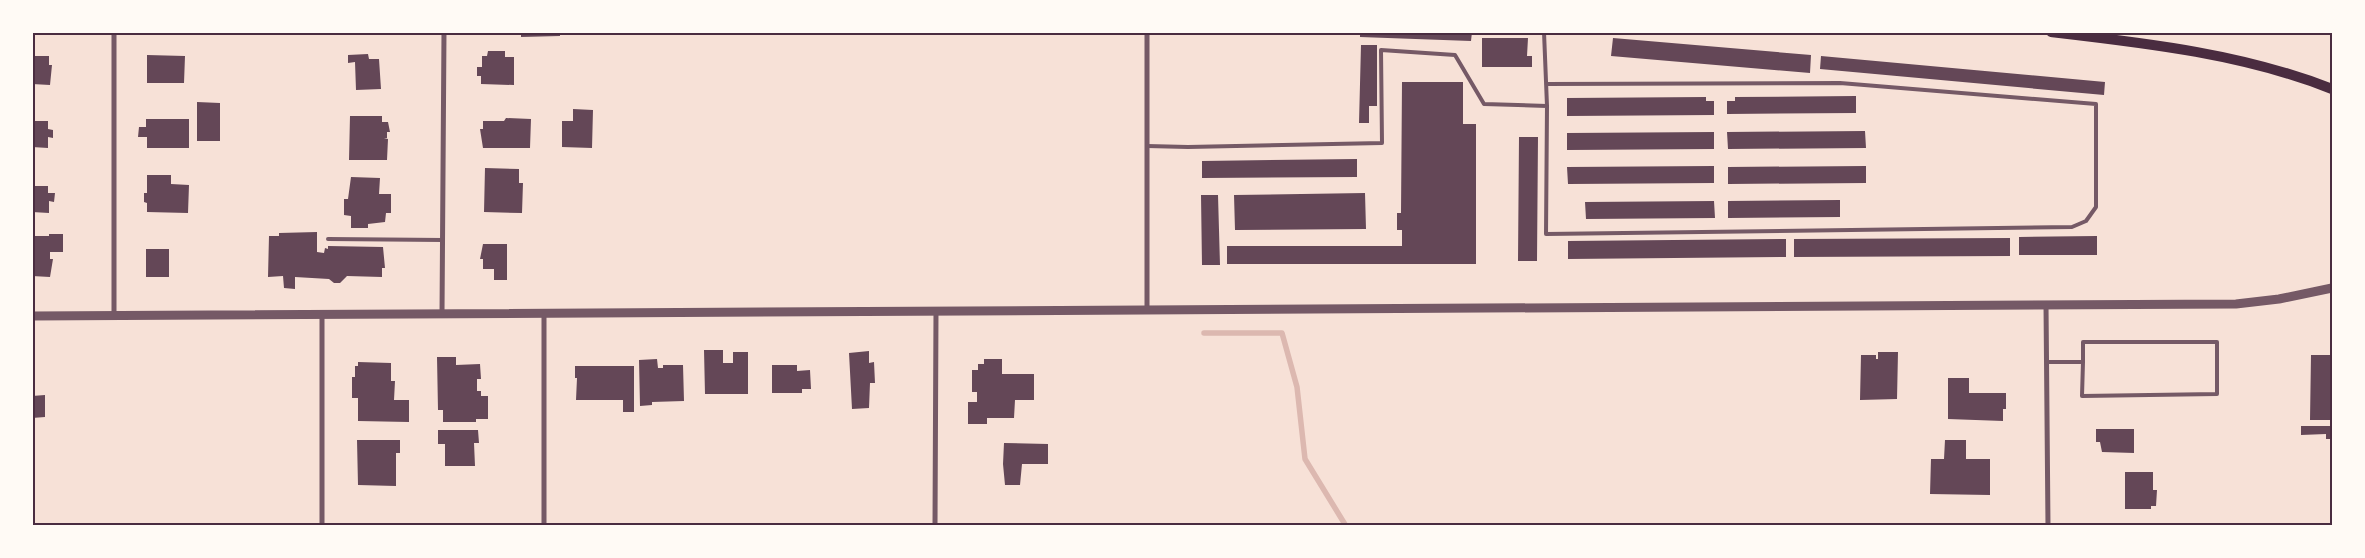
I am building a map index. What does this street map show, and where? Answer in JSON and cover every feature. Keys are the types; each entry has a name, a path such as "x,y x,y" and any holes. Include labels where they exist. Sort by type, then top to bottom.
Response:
{"main road":[{"path":"2051,32 2110,39 2248,62 2332,89"}],"street":[{"path":"114,32 114,316"},
{"path":"442,314 444,32"},
{"path":"1147,32 1147,310"},
{"path":"32,316 2236,304 2279,299 2332,288"},
{"path":"2046,304 2048,526"},
{"path":"934,526 936,311"},
{"path":"544,313 544,526"},
{"path":"322,314 322,526"}],"lane":[{"path":"1544,32 1546,84 1547,106 1546,234 2072,227 2086,221 2096,207 2096,104 1840,83 1546,84"},
{"path":"1147,146 1188,147 1382,143 1381,50 1455,55 1484,104 1547,106"},
{"path":"328,239 443,240"},
{"path":"2082,342 2217,342 2217,394 2082,396 2082,362 2082,342"},
{"path":"2047,362 2082,362"}],"building":[{"path":"521,32 560,32 560,36 521,37"},
{"path":"1360,32 1472,32 1471,41 1360,37"},
{"path":"1482,38 1528,38 1527,56 1532,56 1532,67 1482,67"},
{"path":"1613,38 1811,55 1810,73 1611,56"},
{"path":"1361,45 1377,45 1377,106 1369,106 1369,123 1359,123"},
{"path":"488,51 505,51 505,57 514,57 514,85 481,84 481,76 477,76 477,67 482,67 482,56 487,56"},
{"path":"368,54 369,59 379,59 381,89 356,90 355,62 348,63 348,55"},
{"path":"147,55 185,56 184,83 147,83"},
{"path":"32,56 49,56 49,65 52,65 50,85 32,84"},
{"path":"1821,56 2105,82 2104,95 1820,69"},
{"path":"1402,82 1463,82 1463,124 1476,124 1476,264 1227,264 1227,246 1402,246 1402,230 1397,230 1397,213 1401,213"},
{"path":"1856,96 1856,113 1727,114 1727,101 1735,101 1735,97"},
{"path":"1706,97 1706,101 1714,101 1714,115 1567,116 1567,98"},
{"path":"197,102 220,103 220,141 197,141"},
{"path":"573,109 593,110 592,148 562,147 562,121 573,121"},
{"path":"350,116 382,116 382,122 388,122 390,132 387,132 387,138 384,138 388,139 387,160 349,160"},
{"path":"506,118 531,119 530,148 483,148 480,129 483,129 483,121 504,121"},
{"path":"146,119 189,119 189,148 147,148 147,137 138,137 139,127 146,127"},
{"path":"32,121 48,121 48,129 53,130 53,138 48,137 48,148 32,147"},
{"path":"1865,131 1866,148 1728,149 1727,132"},
{"path":"1714,132 1714,149 1567,150 1567,133"},
{"path":"1519,137 1538,137 1537,261 1518,261"},
{"path":"1357,159 1357,177 1202,178 1202,161"},
{"path":"1714,166 1714,183 1568,184 1567,167"},
{"path":"1866,166 1866,183 1728,184 1728,167"},
{"path":"485,168 519,169 519,183 523,183 522,213 484,212"},
{"path":"147,175 171,175 171,184 189,185 188,213 147,212 144,193 147,193"},
{"path":"351,177 380,178 379,194 391,194 391,213 386,213 385,222 368,224 368,228 351,228 351,216 344,215 344,199 348,199"},
{"path":"32,186 48,186 48,193 55,193 54,202 49,201 49,213 32,212"},
{"path":"1365,193 1366,229 1235,230 1234,195"},
{"path":"1201,195 1218,195 1220,265 1202,265"},
{"path":"1840,200 1840,217 1728,218 1728,201"},
{"path":"1714,201 1715,218 1586,219 1585,202"},
{"path":"317,232 317,252 324,253 325,248 328,249 328,246 383,247 385,268 382,268 382,277 347,276 340,283 334,283 329,279 295,277 295,289 284,288 283,276 268,277 269,236 279,236 279,233"},
{"path":"49,234 63,234 63,252 50,252 50,259 53,259 50,277 32,276 32,236 49,236"},
{"path":"2097,236 2097,255 2019,255 2019,237"},
{"path":"2010,238 2010,256 1794,257 1794,239"},
{"path":"1786,239 1786,257 1568,259 1568,241"},
{"path":"483,244 507,244 507,280 494,280 494,269 483,269 483,259 480,259"},
{"path":"146,249 169,249 169,277 146,277"},
{"path":"704,350 723,350 723,363 733,363 733,352 748,352 748,394 705,394"},
{"path":"869,351 869,363 874,362 875,383 870,383 869,408 852,409 849,353"},
{"path":"1878,352 1898,352 1897,399 1860,400 1861,355 1876,355 1876,359 1878,359"},
{"path":"2311,355 2332,355 2332,420 2310,420"},
{"path":"437,357 456,357 456,365 480,364 481,379 477,379 477,391 481,391 481,396 488,396 488,419 476,419 476,422 443,422 443,410 438,410"},
{"path":"657,359 658,368 663,368 663,365 683,365 684,401 652,402 652,405 640,406 639,360"},
{"path":"984,359 1002,359 1002,374 1034,374 1034,400 1015,400 1014,418 987,418 987,424 968,424 968,402 977,402 977,392 972,392 972,370 978,370 978,364 984,364"},
{"path":"358,362 391,363 391,381 395,381 394,400 409,400 409,422 358,421 358,398 352,398 352,377 355,377 355,366 358,366"},
{"path":"772,365 797,365 797,371 810,370 811,389 802,389 802,393 772,393"},
{"path":"575,366 634,366 634,412 623,412 623,400 576,400 577,378 575,378"},
{"path":"1948,378 1969,378 1969,393 2006,393 2006,409 2003,409 2003,421 1948,419"},
{"path":"45,395 45,417 32,418 32,396"},
{"path":"2301,426 2332,426 2332,439 2326,439 2326,434 2301,435"},
{"path":"2096,429 2134,429 2134,453 2102,452 2100,442 2096,442"},
{"path":"438,430 478,430 479,443 474,443 475,466 445,466 445,444 438,444"},
{"path":"357,440 400,440 400,453 396,453 396,486 358,485"},
{"path":"1945,440 1966,440 1966,459 1990,459 1990,495 1930,494 1931,459 1944,459"},
{"path":"1004,443 1048,444 1048,464 1022,464 1020,485 1005,485"},
{"path":"2125,472 2153,472 2153,490 2157,490 2156,506 2151,506 2151,509 2125,509"}],"waterway":[{"path":"1204,333 1282,333 1297,387 1305,459 1346,526"}]}
